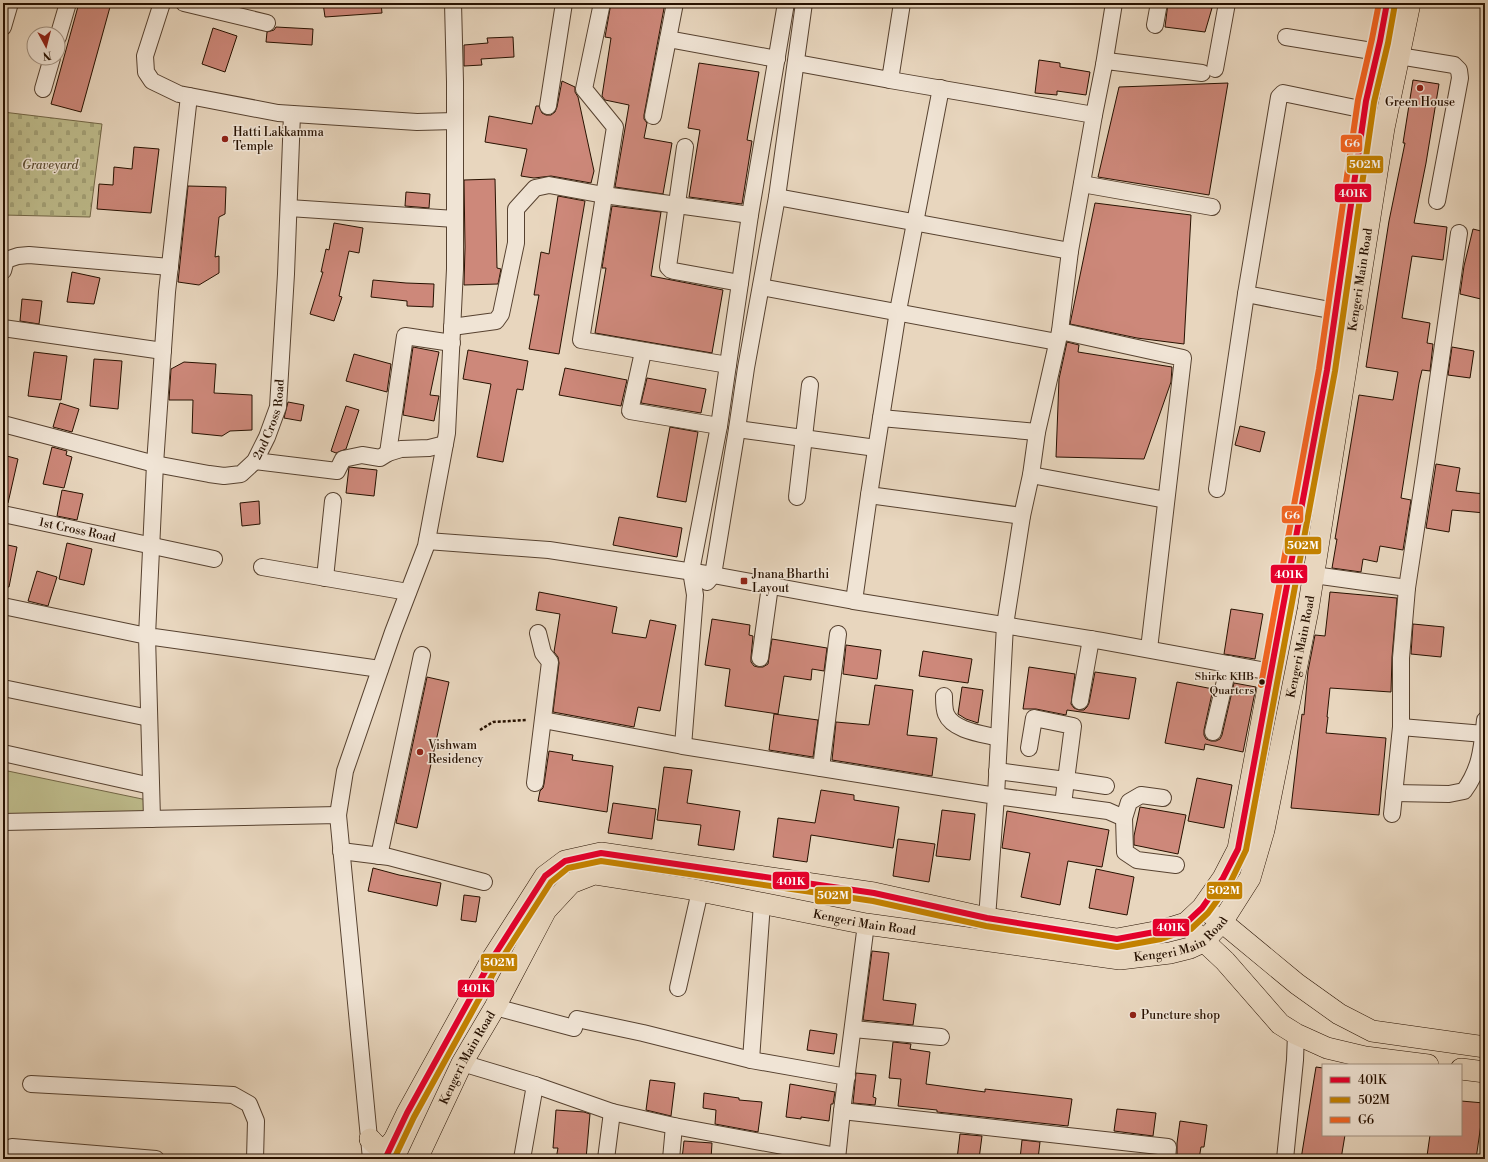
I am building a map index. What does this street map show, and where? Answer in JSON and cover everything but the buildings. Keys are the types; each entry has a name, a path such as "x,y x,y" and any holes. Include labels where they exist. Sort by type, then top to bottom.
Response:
{"main road":[{"name":"Kengeri Main Road","path":"390,1150 406,1113 492,959 545,876 566,861 601,853 874,893 987,918 1116,940 1160,931 1186,923 1202,908 1223,878 1238,849 1327,370 1365,110 1387,3"},
{"name":"Kengeri Main Road","path":"417,1159 462,1063 495,1007 546,910 571,883 594,874 700,891 866,924 1120,959 1190,948 1203,942 1222,922 1250,878 1264,830 1308,610 1384,128 1410,3"},
{"path":"1202,908 1222,922 1273,966 1297,984 1339,1014 1372,1031 1485,1047"},
{"path":"1186,923 1203,942 1225,961 1246,987 1280,1024 1296,1034 1327,1048 1365,1057 1420,1064"},
{"path":"1246,987 1254,976 1262,970 1273,966"},
{"path":"1365,1057 1372,1031"},
{"path":"1462,1069 1485,1072"},
{"path":"370,1139 377,1147 388,1147 390,1150"}],"street":[{"path":"3,27 10,3"},
{"path":"61,26 68,3"},
{"path":"162,3 146,56 146,72 152,81 179,94 278,113 417,122 455,121"},
{"path":"184,3 267,22"},
{"path":"371,1159 338,815 346,771 380,669 427,541 447,433 455,269 453,3"},
{"path":"602,3 584,89 615,127 581,340 643,352 728,365"},
{"path":"653,116 675,3"},
{"path":"683,746 695,595 691,571 719,426 750,215 786,3"},
{"path":"695,595 713,574 746,368 777,197 797,63 804,3"},
{"path":"890,80 902,3"},
{"path":"987,918 1006,625 1022,516 1031,474 1037,432 1058,336 1070,251 1114,3"},
{"path":"1155,25 1159,3"},
{"path":"1104,65 1105,62 1110,60 1209,71 1227,3"},
{"path":"548,106 559,4"},
{"path":"1286,36 1378,52"},
{"path":"668,39 777,59"},
{"path":"1399,56 1454,65 1459,70 1460,78 1437,201"},
{"path":"797,63 1094,115"},
{"path":"43,89 50,66"},
{"path":"854,601 876,448 898,311 941,88"},
{"path":"1217,489 1246,294 1279,97 1283,93 1365,110"},
{"path":"152,819 147,636 155,464 170,267 189,96"},
{"name":"2nd Cross Road","path":"3,424 155,464 224,476 241,474 255,460 267,437 278,407 292,114"},
{"path":"685,147 667,263 669,269 740,283"},
{"path":"1082,184 1212,207"},
{"path":"452,327 496,321 501,314 516,243 516,209 535,188 549,185 604,195 750,215"},
{"path":"777,197 1070,251"},
{"path":"288,208 455,219"},
{"path":"1392,814 1401,727 1400,658 1407,588 1459,233"},
{"path":"3,271 6,260 18,256 29,255 170,267"},
{"path":"761,287 1184,358 1149,649"},
{"path":"1246,294 1336,311"},
{"path":"3,328 163,351"},
{"path":"388,453 405,336 452,343"},
{"path":"643,352 630,411 719,426"},
{"path":"797,497 805,439 810,384"},
{"path":"881,418 1037,432"},
{"path":"737,430 876,448"},
{"path":"255,460 337,471 343,459 362,455 380,458 388,453 401,449 429,448 445,444"},
{"path":"1031,474 1166,500"},
{"path":"869,495 1022,516"},
{"path":"325,578 334,501"},
{"name":"1st Cross Road","path":"3,514 214,559"},
{"path":"427,541 550,550 713,574 854,601 1091,639 1271,672"},
{"path":"262,567 408,592"},
{"path":"1314,575 1407,588"},
{"path":"760,658 770,586"},
{"path":"3,606 147,636 380,669"},
{"path":"535,783 550,662 543,653 538,633"},
{"path":"821,768 838,634"},
{"path":"1080,701 1091,639"},
{"path":"379,856 422,655"},
{"path":"1213,732 1229,664"},
{"path":"3,688 149,718"},
{"path":"944,696 946,715 954,724 967,730 999,738"},
{"path":"1029,748 1034,718 1073,726 1063,805"},
{"path":"543,720 683,746 996,796 1108,811 1124,818"},
{"path":"1394,793 1449,794 1464,791 1473,779 1480,760 1484,727 1401,727"},
{"path":"3,753 151,786"},
{"path":"997,771 1106,786"},
{"path":"1163,798 1141,795 1129,802 1124,818 1125,852 1137,860 1176,864"},
{"path":"3,822 338,815"},
{"path":"341,851 379,856 484,882"},
{"path":"678,988 700,891"},
{"path":"751,1060 762,903"},
{"path":"462,1063 535,1085 612,1112 674,1126 837,1158 866,924"},
{"path":"495,1007 575,1024 643,1033 751,1060 846,1077"},
{"path":"852,1029 941,1036"},
{"path":"1285,1159 1295,1060 1296,1034"},
{"path":"31,1084 233,1095 249,1104 256,1121 255,1159"},
{"path":"522,1159 535,1085"},
{"path":"842,1111 1168,1147 1167,1159"},
{"path":"606,1159 612,1112"},
{"path":"671,1159 674,1126"},
{"path":"12,1147 156,1159"}],"path":[{"path":"480,730 493,722 543,720"}],"green space":[{"name":"Graveyard","path":"3,112 102,124 90,217 3,215"},
{"path":"3,770 147,800 148,814 3,819"}],"transit line":[{"name":"G6","path":"1261,685 1319,369 1358,100 1379,3"},
{"name":"401K","path":"385,1159 407,1113 492,959 545,876 565,861 601,853 874,893 987,918 1117,939 1160,931 1186,923 1202,908 1223,878 1238,849 1327,370 1366,101 1387,3"},
{"name":"502M","path":"394,1159 414,1117 499,963 551,882 568,868 601,861 873,901 986,926 1117,947 1161,939 1191,929 1208,913 1230,883 1246,850 1335,371 1374,102 1388,43 1395,4"}],"place":[{"name":"Green House","path":"1420,88"},
{"name":"Hatti Lakkamma Temple","path":"225,139"},
{"name":"Jnana Bharthi Layout","path":"744,581"},
{"name":"Shirke KHB Quarters","path":"1262,682"},
{"name":"Vishwam Residency","path":"420,752"},
{"name":"Puncture shop","path":"1133,1015"}]}
